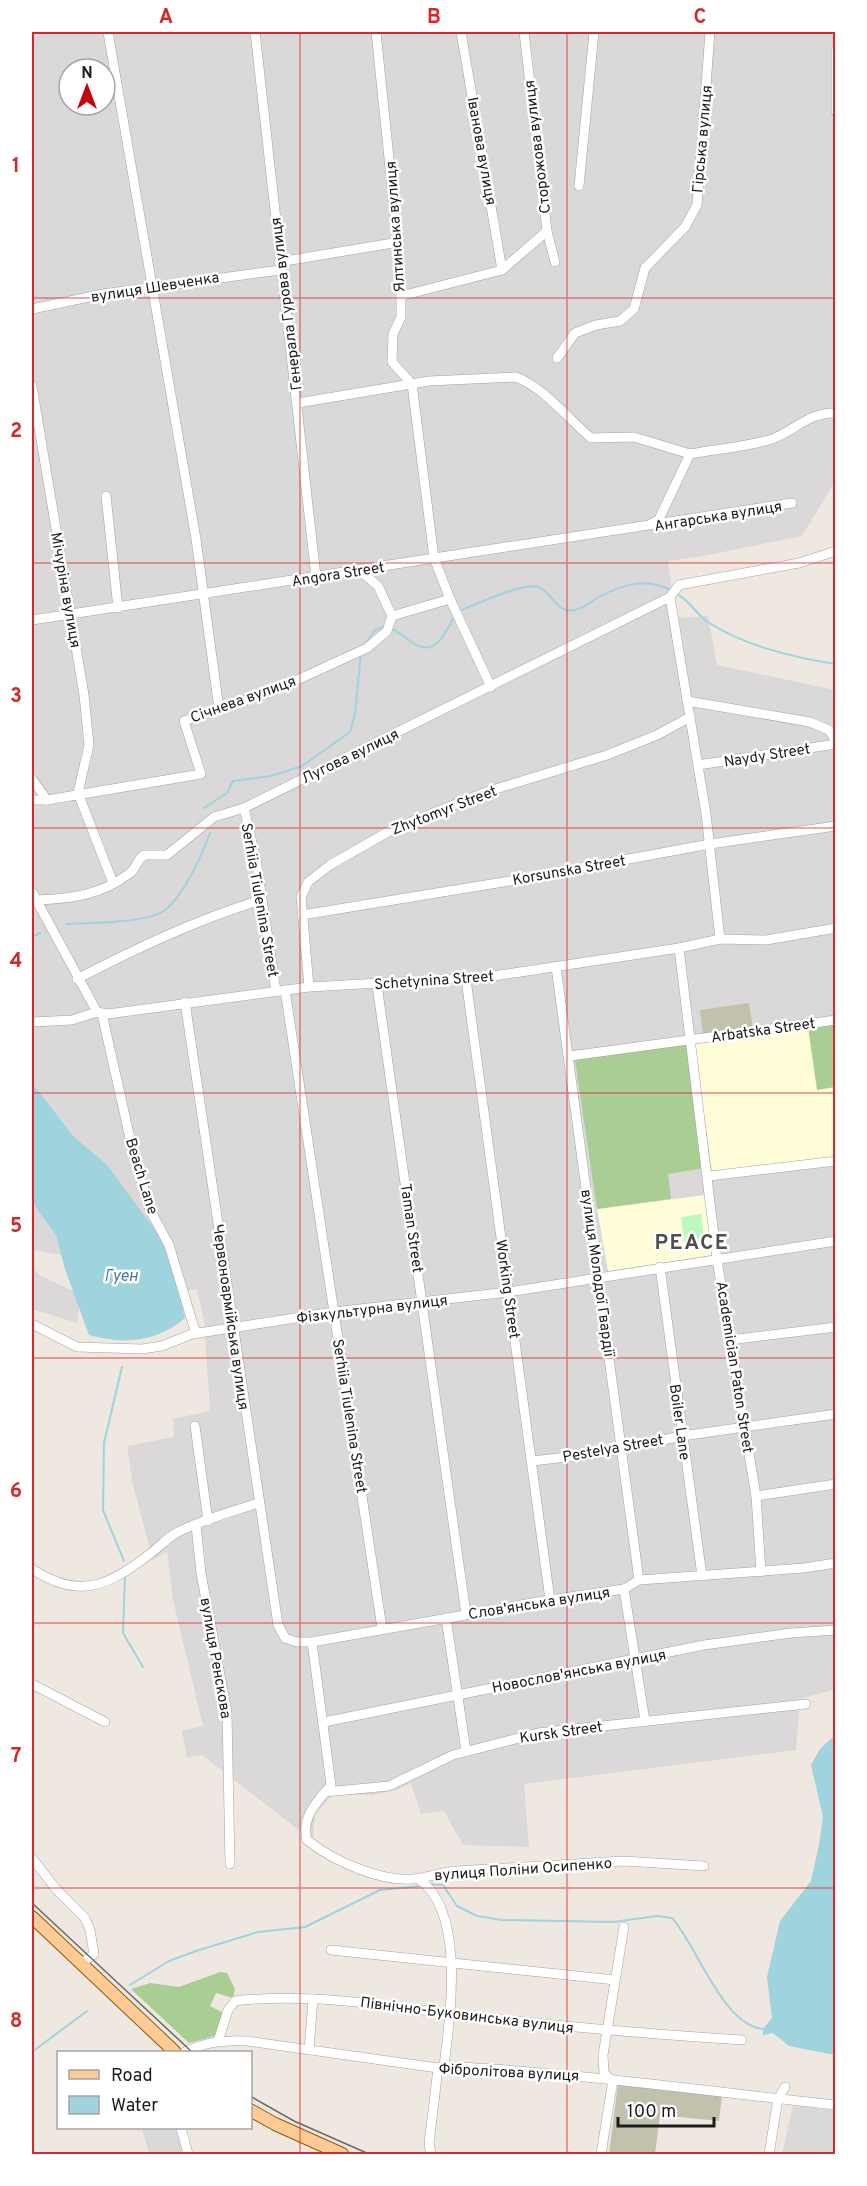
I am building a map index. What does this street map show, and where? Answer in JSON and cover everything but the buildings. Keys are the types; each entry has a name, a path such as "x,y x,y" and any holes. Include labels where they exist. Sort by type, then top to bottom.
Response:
{"main road":[{"path":"32,1917 174,2051"},
{"path":"252,2111 342,2154"}],"street":[{"path":"108,32 153,288 203,595 219,709"},
{"name":"Генерала Гурова вулиця","path":"255,32 279,266 298,403 316,577"},
{"name":"Ялтинська вулиця","path":"376,32 399,242 401,317 393,334 392,362 411,384"},
{"name":"Іванова вулиця","path":"461,32 502,270"},
{"name":"Сторожова вулиця","path":"524,32 547,231 555,262"},
{"path":"579,186 594,32"},
{"name":"Гірська вулиця","path":"556,358 575,333 596,325 620,321 634,309 645,268 685,227 696,205 710,32"},
{"path":"836,51 836,111"},
{"path":"400,296 502,270 547,231"},
{"name":"вулиця Шевченка","path":"32,309 103,294 153,288 279,266 399,242"},
{"path":"298,403 411,384 516,377 526,381 563,411 591,438 634,437 690,454 773,438 794,425 825,412 836,413"},
{"path":"411,384 434,558 450,599 491,687"},
{"name":"Мічуріна вулиця","path":"32,386 89,745 78,793"},
{"path":"644,528 659,519 690,454"},
{"path":"106,496 118,608"},
{"name":"Ангарська вулиця","path":"644,528 792,503"},
{"name":"Angora Street","path":"32,620 70,616 618,530 644,528"},
{"path":"720,939 710,844 670,597 679,585 799,563 836,551"},
{"path":"359,570 378,586 390,623 450,599"},
{"name":"Лугова вулиця","path":"33,895 74,899 113,883 131,872 144,855 167,855 214,818 244,808 670,597"},
{"name":"Січнева вулиця","path":"78,793 201,774 184,721 273,691 356,654 367,648 390,623"},
{"path":"687,701 810,722 829,730 836,742"},
{"name":"Zhytomyr Street","path":"309,987 301,897 308,882 330,865 378,836 489,791 607,755 657,735 690,717"},
{"name":"Naydy Street","path":"698,765 836,742"},
{"path":"32,779 47,800"},
{"path":"32,800 47,800 78,793 113,883"},
{"name":"Serhiia Tiulenina Street","path":"244,808 281,991 334,1312 382,1628"},
{"name":"Korsunska Street","path":"302,915 510,881 710,844 836,826"},
{"name":"Beach Lane","path":"33,895 77,978 99,1013 150,1210 169,1245 196,1334"},
{"path":"77,978 154,940 217,914 261,900"},
{"name":"Schetynina Street","path":"32,1022 72,1020 99,1013 309,987 466,979 679,948 720,939 766,940 836,928"},
{"name":"Academician Paton Street","path":"679,948 709,1176 717,1260 756,1496 761,1572"},
{"name":"вулиця Молодої Гвардії","path":"556,967 570,1056 571,1078 639,1580"},
{"name":"Working Street","path":"466,979 550,1600"},
{"name":"Taman Street","path":"377,985 466,1614"},
{"name":"Червоноармійська вулиця","path":"185,1002 258,1503 280,1632"},
{"name":"Arbatska Street","path":"570,1056 836,1020"},
{"path":"709,1176 836,1161"},
{"name":"Фізкультурна вулиця","path":"32,1324 82,1348 152,1348 196,1334 334,1312 508,1293 660,1267 836,1241"},
{"name":"Boiler Lane","path":"660,1267 702,1576"},
{"path":"730,1340 836,1327"},
{"name":"Pestelya Street","path":"532,1461 836,1414"},
{"path":"195,1426 208,1521"},
{"path":"756,1496 836,1484"},
{"path":"32,1569 48,1580 73,1587 96,1586 130,1568 174,1534 258,1503"},
{"name":"вулиця Ренскова","path":"196,1525 201,1573 227,1713 230,1864"},
{"name":"Слов'янська вулиця","path":"280,1632 290,1640 312,1642 382,1628 624,1589 639,1580 761,1572 836,1563"},
{"path":"624,1589 645,1721"},
{"path":"446,1618 466,1751"},
{"name":"Новослов'янська вулиця","path":"324,1722 705,1645 791,1633 836,1630"},
{"name":"вулиця Поліни Осипенко","path":"312,1642 331,1785 308,1817 305,1832 307,1840 316,1848 376,1876 423,1882 434,1873 456,1871 623,1862 704,1866"},
{"path":"32,1684 105,1722"},
{"name":"Kursk Street","path":"325,1792 373,1789 399,1784 443,1759 466,1751 538,1734 806,1704"},
{"path":"32,1858 88,1925 94,1954 81,1964"},
{"path":"423,1882 442,1913 452,1964 450,2013 429,2144 431,2154"},
{"path":"602,2154 611,2079 603,2067 624,1927"},
{"path":"331,1950 615,1980"},
{"path":"309,2050 314,1999"},
{"name":"Північно-Буковинська вулиця","path":"218,2041 228,2010 235,2001 314,1999 607,2031 742,2040"},
{"name":"Фібролітова вулиця","path":"187,2051 218,2041 247,2041 441,2067 611,2079 741,2092 778,2099 836,2105"},
{"path":"769,2154 778,2099 785,2087"},
{"path":"182,2129 188,2154"}],"shaded area":[{"path":"32,32 835,32 835,484 802,536 668,561 676,618 708,616 717,665 835,690 836,1689 800,1699 796,1750 524,1784 529,1847 463,1845 444,1811 421,1814 411,1783 397,1790 372,1795 332,1795 315,1815 313,1841 202,1755 187,1757 182,1731 203,1726 173,1600 167,1551 153,1561 132,1481 127,1446 174,1437 173,1419 210,1411 204,1320 197,1289 176,1292 89,1260 33,1250 32,1258"},
{"path":"749,1003 753,1029 703,1035 700,1010"},
{"path":"835,1024 835,1158 712,1172 694,1041"},
{"path":"705,1195 712,1255 608,1271 597,1209"},
{"path":"32,1268 40,1275 81,1295 77,1323 32,1309"},
{"path":"618,2084 722,2095 719,2121 660,2115 655,2154 609,2154"},
{"path":"793,2106 835,2110 835,2154 782,2154"},
{"path":"142,2129 180,2129 190,2154 149,2154"}],"green space":[{"path":"835,1024 835,1087 817,1090 808,1027"},
{"path":"688,1043 704,1168 668,1174 671,1199 597,1209 575,1060"},
{"path":"701,1214 704,1240 684,1243 681,1217"},
{"path":"220,1972 227,1973 235,1989 233,1998 216,1993 210,2006 222,2012 222,2034 189,2043 131,1989 150,1983 179,1987"}],"water":[{"name":"Гуен","path":"32,1085 73,1136 107,1165 161,1238 176,1281 185,1318 174,1326 152,1337 140,1339 115,1340 89,1335 65,1269 56,1235 32,1202"},
{"path":"835,1735 835,2055 789,2046 773,2033 763,2035 763,2029 772,2018 767,1977 780,1921 811,1881 819,1845 823,1817 811,1765 820,1749"}],"waterway":[{"path":"459,611 487,599 531,586 543,589 558,606 568,610 578,609 608,592 635,584 653,584 672,591"},
{"path":"677,594 708,622 737,637 786,654 836,664"},
{"path":"390,628 418,646 426,648 442,638 454,617"},
{"path":"362,648 375,630 385,627"},
{"path":"204,808 227,793 233,781 271,776 302,766 350,732 355,714 361,653"},
{"path":"66,924 129,920 162,912 184,888 210,833"},
{"path":"32,937 40,933"},
{"path":"122,1367 104,1443 103,1510 124,1561"},
{"path":"125,1576 123,1633 143,1667"},
{"path":"430,1884 443,1885 457,1906 477,1916 502,1920 613,1922 657,1916 672,1918 724,2001 750,2025 765,2029"},
{"path":"130,1985 169,1961 196,1951 258,1932 305,1927 380,1890 421,1886"},
{"path":"32,2052 87,2011"}],"tram line":[{"path":"32,1903 191,2051"},
{"path":"252,2097 294,2121 369,2154"}],"district":[{"name":"PEACE","path":"692,1242"}]}
